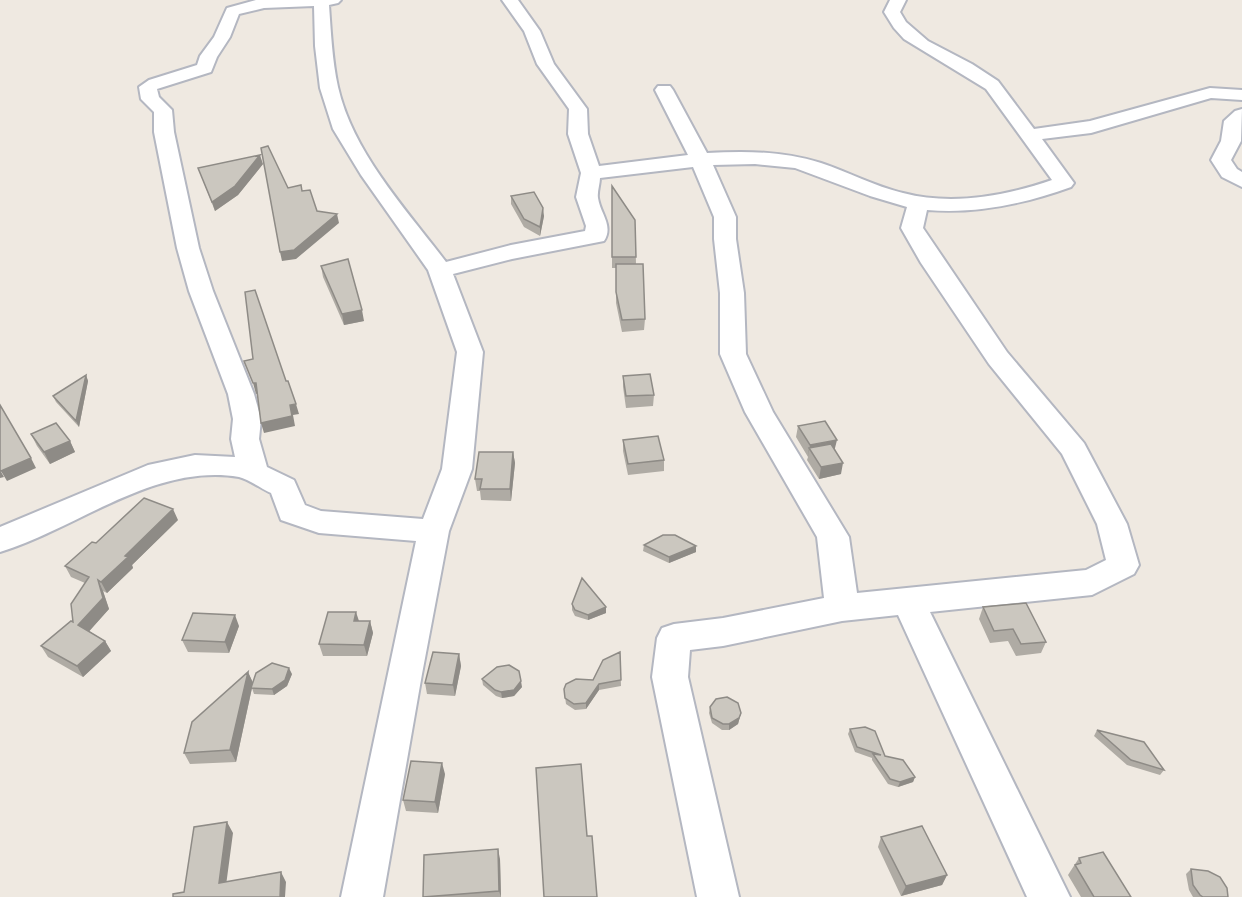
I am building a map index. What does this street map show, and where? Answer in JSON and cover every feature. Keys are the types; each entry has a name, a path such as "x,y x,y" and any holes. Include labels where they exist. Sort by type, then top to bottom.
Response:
{"street":[{"path":"440,270 512,252 596,236 597,226 587,197 591,173 578,134 578,109 546,64 532,31 510,0"},
{"path":"591,173 701,161 779,159 846,179 918,205 988,202 1031,195 1064,183 993,86 911,37 897,24 892,12 898,0"},
{"path":"362,897 404,674 434,531 457,469 470,352 440,270 371,175 343,129 329,88 325,1 260,2 238,6 232,12 220,43 206,58 205,68 147,87 150,99 163,110 164,132 188,248 201,291 241,394 247,419 245,439 253,468 255,473 284,487 292,512 319,522 434,531"},
{"path":"664,90 701,161 724,217 732,293 733,354 759,411 833,537 842,608"},
{"path":"1029,135 1091,127 1210,93 1242,95"},
{"path":"1242,115 1233,121 1231,141 1221,160 1229,173 1242,181"},
{"path":"718,897 670,677 674,638 723,632 842,608 1092,582 1123,565 1112,524 1074,450 998,358 912,228 918,205"},
{"path":"0,540 158,472 195,465 253,468"},
{"path":"908,601 1049,897"}],"building":[{"path":"268,146 288,188 301,185 302,191 310,190 317,211 337,214 294,250 280,252 261,148"},
{"path":"260,155 235,186 212,202 198,168"},
{"path":"612,186 635,220 636,257 612,257"},
{"path":"534,192 543,208 540,227 524,219 511,196"},
{"path":"348,259 362,310 342,314 321,266"},
{"path":"616,264 643,264 645,319 622,320 616,292"},
{"path":"255,290 296,404 290,405 292,416 261,423 256,383 253,383 244,361 253,359 245,292"},
{"path":"650,374 654,395 626,396 623,376"},
{"path":"86,375 76,421 53,396"},
{"path":"0,405 31,458 1,471 0,470"},
{"path":"825,421 837,440 810,445 798,426"},
{"path":"56,423 70,441 44,452 31,434"},
{"path":"658,436 664,460 628,464 623,440"},
{"path":"831,444 843,463 821,467 809,448"},
{"path":"479,452 513,452 510,489 480,489 482,479 475,479"},
{"path":"144,498 173,509 125,556 128,557 101,582 98,580 103,598 78,625 105,641 77,666 41,646 71,621 73,622 71,604 89,577 65,566 92,542 96,543"},
{"path":"663,535 675,535 696,546 669,557 644,545"},
{"path":"582,578 606,607 588,615 575,610 572,604"},
{"path":"1026,603 1046,642 1021,644 1013,629 994,631 983,607"},
{"path":"328,612 356,612 354,621 370,621 364,645 319,644"},
{"path":"193,613 235,615 225,642 182,640"},
{"path":"433,652 459,654 453,685 425,683"},
{"path":"620,652 621,680 599,684 586,703 574,704 565,698 566,684 576,679 593,680 603,660"},
{"path":"272,663 289,668 285,680 272,689 251,688 256,673"},
{"path":"509,665 519,671 521,681 514,690 501,692 495,690 482,679 497,667"},
{"path":"248,672 230,750 184,753 192,722"},
{"path":"727,697 738,703 741,713 739,718 729,724 723,724 712,718 710,707 716,699"},
{"path":"865,727 875,731 885,756 903,760 915,777 900,782 890,779 873,754 881,755 857,747 850,729"},
{"path":"1097,730 1144,742 1164,770 1131,760"},
{"path":"411,761 442,763 435,802 403,800"},
{"path":"581,764 587,836 592,836 597,897 544,897 536,768"},
{"path":"227,822 219,883 281,872 280,897 173,897 173,894 184,892 194,827"},
{"path":"922,826 947,875 906,886 881,837"},
{"path":"498,849 499,891 423,897 424,855"},
{"path":"1103,852 1131,897 1094,897 1075,865 1081,863 1079,858"},
{"path":"1191,869 1208,871 1220,877 1227,888 1228,897 1200,895 1193,885"}]}
